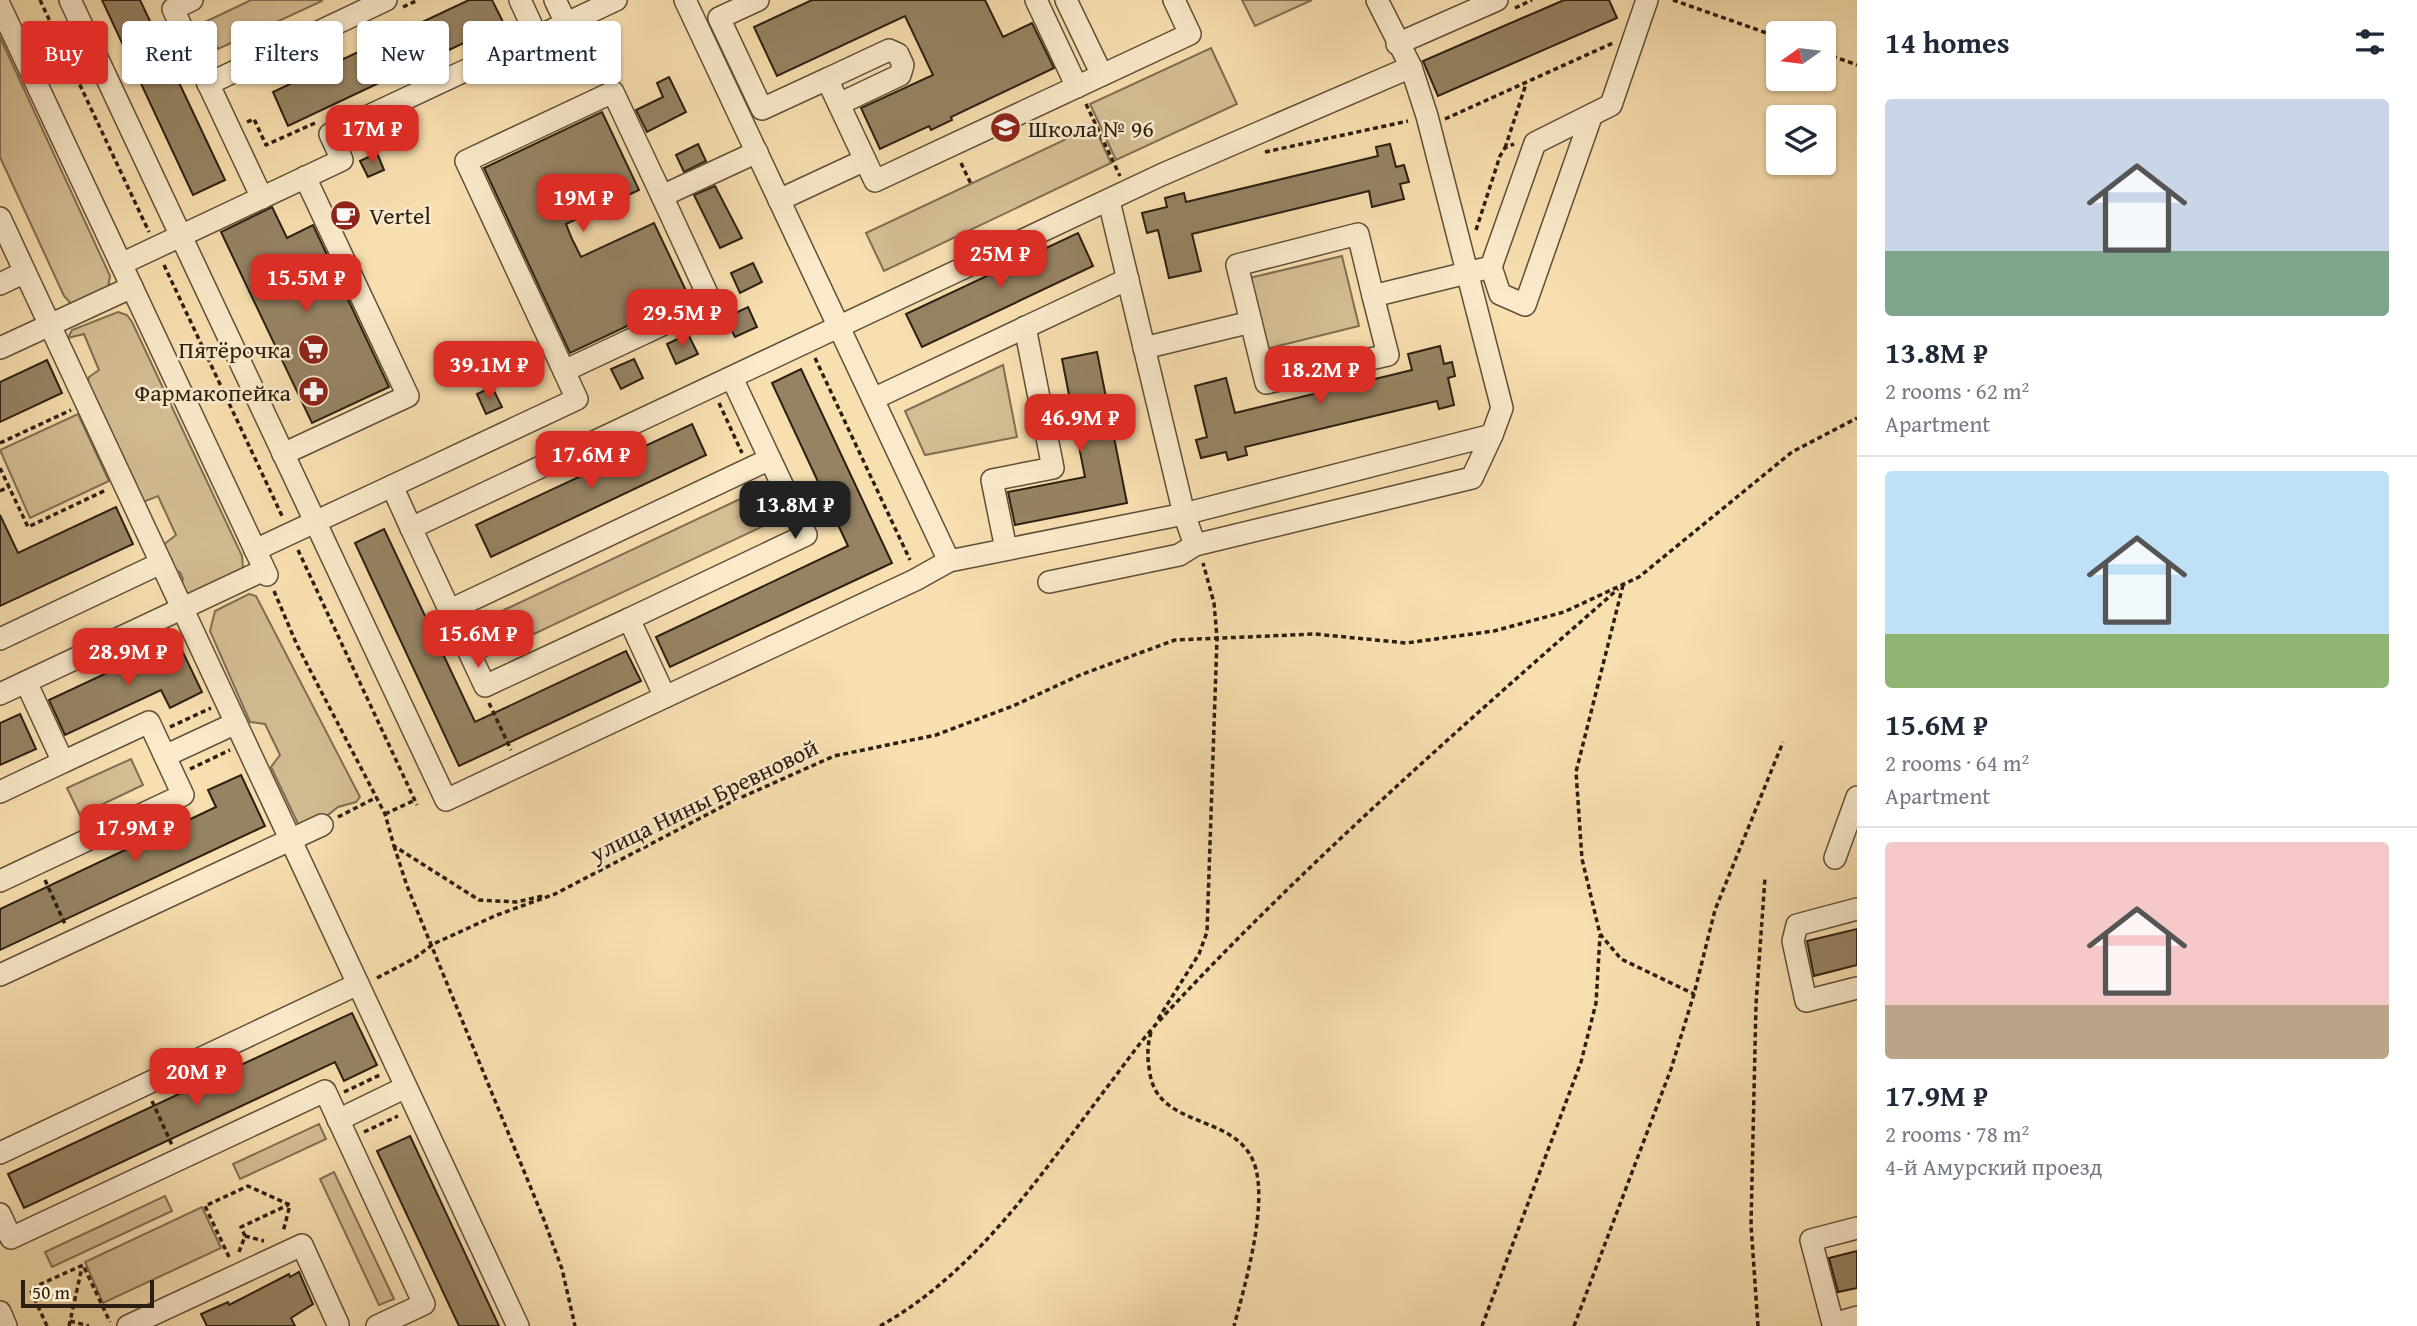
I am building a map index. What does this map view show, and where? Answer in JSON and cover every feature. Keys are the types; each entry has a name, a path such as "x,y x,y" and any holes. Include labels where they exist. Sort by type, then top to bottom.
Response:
{"street":[{"path":"70,0 446,800 949,561 1184,514 1492,435"},
{"path":"179,21 173,9 192,0"},
{"path":"520,0 530,21"},
{"path":"555,0 565,21"},
{"path":"570,21 616,0"},
{"path":"685,0 949,561"},
{"path":"698,28 758,0"},
{"path":"1036,0 1077,87"},
{"path":"1066,0 1102,75"},
{"path":"827,79 875,181 1190,34 1174,0"},
{"path":"1049,582 1179,555 1195,545 1472,478 1502,408 1467,273 1433,119 1377,0"},
{"path":"1591,117 1525,305 1500,294 1491,267 1535,143 1611,105 1642,4"},
{"path":"0,6 266,573 0,694"},
{"path":"217,79 390,6"},
{"path":"1397,44 1502,6"},
{"path":"719,18 762,109 889,50 898,54 904,65 900,75 839,104"},
{"path":"411,528 1118,196 1410,67"},
{"path":"121,264 342,160 330,134 463,72"},
{"path":"208,84 262,198"},
{"path":"255,550 577,399 466,161 613,92 711,302 564,371"},
{"path":"662,196 757,152"},
{"path":"779,200 865,160"},
{"path":"283,454 408,396 306,177"},
{"path":"1118,196 1128,279 1184,514 1195,545"},
{"path":"0,218 518,1326"},
{"path":"1358,234 1388,355 1266,383 1251,322 1237,265 1358,234"},
{"path":"1373,296 1491,267"},
{"path":"0,284 25,272"},
{"path":"873,399 1128,279"},
{"path":"0,348 131,287"},
{"path":"1144,348 1251,322"},
{"path":"1006,549 992,480 1053,468 1026,327"},
{"path":"391,486 485,686 806,535 732,378"},
{"path":"450,610 770,459"},
{"path":"0,639 161,563"},
{"path":"629,619 665,697"},
{"path":"26,682 64,762"},
{"path":"0,792 149,722 183,794 0,881"},
{"path":"165,756 236,723"},
{"path":"1835,858 1857,797"},
{"path":"0,975 322,825"},
{"path":"1857,909 1797,925 1793,941 1806,1001 1857,988"},
{"path":"0,1153 358,984"},
{"path":"338,1120 407,1087"},
{"path":"0,1214 11,1238 324,1091 424,1304 377,1326"},
{"path":"1857,1228 1811,1240 1833,1324 1857,1317"},
{"path":"128,1326 302,1245 342,1325"},
{"path":"0,1312 6,1326"}],"path":[{"path":"40,0 416,802 386,814"},
{"path":"390,6 418,0"},
{"path":"1502,6 1532,0"},
{"path":"1673,0 1766,33"},
{"path":"1254,155 1433,119 1526,82 1618,40"},
{"path":"1836,57 1857,65"},
{"path":"1505,148 1526,82"},
{"path":"1077,87 1118,196"},
{"path":"237,127 254,119 266,145 315,122"},
{"path":"952,145 971,184"},
{"path":"807,342 918,578"},
{"path":"715,396 742,453"},
{"path":"0,443 79,406"},
{"path":"1234,1326 1252,1258 1259,1181 1253,1160 1241,1142 1226,1131 1164,1104 1152,1086 1146,1051 1152,1028 1231,944 1623,584 1639,576 1793,452 1857,418"},
{"path":"0,468 27,527 116,485"},
{"path":"0,491 9,487"},
{"path":"880,1326 936,1290 1014,1209 1152,1028 1199,954 1207,932 1217,638 1210,578 1195,545"},
{"path":"266,573 297,645 386,814 407,886 433,944 469,1042 513,1138 558,1257 575,1326"},
{"path":"1482,1326 1581,1062 1596,1003 1600,934 1582,859 1576,772 1623,584"},
{"name":"улица Нины Бревновой","path":"358,984 383,976 433,944 497,915 555,894 731,803 834,756 936,735 1013,706 1080,675 1175,640 1315,634 1406,643 1494,631 1564,612 1623,584"},
{"path":"486,696 515,759"},
{"path":"162,731 219,704"},
{"path":"1574,1326 1671,1069 1694,994 1715,910 1783,741"},
{"path":"181,774 239,746"},
{"path":"322,825 377,797"},
{"path":"394,846 479,900 516,902 555,894"},
{"path":"1758,1326 1751,1225 1756,1004 1765,878"},
{"path":"44,879 69,932"},
{"path":"1600,934 1621,959 1694,994"},
{"path":"336,1096 390,1070"},
{"path":"147,1092 176,1153"},
{"path":"354,1136 409,1110"},
{"path":"238,1275 205,1206 248,1186 290,1205"},
{"path":"245,1236 241,1227 290,1205"},
{"path":"278,1256 290,1205"},
{"path":"83,1265 69,1324 89,1326"},
{"path":"47,1326 30,1289 83,1265"},
{"path":"83,1265 111,1326"}],"shaded area":[{"path":"251,0 322,1 279,21 231,21 231,43 218,49 217,21 207,21"},
{"path":"1242,0 1312,0 1255,26"},
{"path":"0,37 110,276 108,288 73,306 64,296 0,157"},
{"path":"1211,48 1237,104 1116,160 1090,104"},
{"path":"1094,126 1111,163 884,271 866,233"},
{"path":"1342,256 1359,326 1258,351 1241,280"},
{"path":"118,312 127,315 132,322 242,556 243,568 238,575 189,597 181,584 183,579 180,572 173,570 163,545 176,535 158,496 143,502 87,386 89,377 99,370 84,334 68,338 72,330"},
{"path":"1003,365 1017,437 925,455 905,411"},
{"path":"78,414 109,481 30,518 0,450"},
{"path":"757,491 772,522 485,657 470,626"},
{"path":"249,594 256,596 360,797 356,802 338,807 323,819 300,828 271,767 280,755 265,724 250,722 210,631 215,611"},
{"path":"131,759 143,785 80,815 67,788"},
{"path":"319,1124 326,1139 240,1179 233,1164"},
{"path":"334,1172 394,1299 379,1305 320,1179"},
{"path":"165,1196 172,1211 52,1267 45,1252"},
{"path":"202,1207 221,1248 103,1303 85,1262"}],"building":[{"path":"102,0 140,0 150,21 122,21 122,43"},
{"path":"469,0 492,0 502,21 463,21 463,43 449,50 449,21 424,21"},
{"path":"812,0 985,0 1003,37 1032,23 1054,68 951,117 952,120 931,130 929,126 880,149 861,108 933,75 905,16 777,76 754,27"},
{"path":"1564,0 1609,0 1617,18 1438,96 1423,61"},
{"path":"357,53 357,84 377,84 288,126 273,92 290,84 343,84 343,59"},
{"path":"669,77 686,112 647,132 636,110 663,97 657,83"},
{"path":"141,84 180,84 225,180 193,195"},
{"path":"602,112 639,190 566,224 572,239 581,257 654,223 689,297 570,353 484,168"},
{"path":"698,144 706,161 684,172 676,155"},
{"path":"1390,144 1396,167 1404,165 1409,182 1400,184 1404,199 1372,207 1369,191 1192,234 1201,271 1169,278 1158,230 1147,233 1142,213 1167,207 1165,198 1184,193 1186,202 1378,156 1376,147"},
{"path":"377,153 384,170 368,177 360,161"},
{"path":"715,186 742,238 720,248 694,195"},
{"path":"272,207 287,238 313,225 389,387 312,423 221,232"},
{"path":"1078,233 1093,266 922,347 906,314"},
{"path":"753,263 762,282 740,293 731,273"},
{"path":"748,307 757,327 735,337 725,318"},
{"path":"688,334 698,354 676,364 667,344"},
{"path":"1440,346 1444,364 1452,362 1455,376 1448,378 1454,405 1439,409 1437,401 1245,447 1247,455 1228,460 1226,452 1201,458 1196,440 1207,437 1195,386 1226,378 1235,413 1412,370 1408,354"},
{"path":"1097,352 1127,503 1015,525 1008,492 1085,477 1062,359"},
{"path":"634,359 643,378 621,389 611,369"},
{"path":"47,360 62,393 0,422 0,382"},
{"path":"801,369 892,563 670,667 656,637 848,546 772,383"},
{"path":"492,387 502,407 486,414 477,394"},
{"path":"692,424 706,455 491,557 476,525"},
{"path":"116,507 133,544 0,606 0,515 18,553"},
{"path":"384,529 475,722 626,651 641,681 459,766 355,543"},
{"path":"177,640 202,692 170,708 161,690 65,735 49,700"},
{"path":"20,714 36,749 0,765 0,723"},
{"path":"241,775 265,826 0,950 0,909 216,807 208,790"},
{"path":"1857,929 1857,965 1814,976 1807,941"},
{"path":"352,1013 377,1065 344,1081 335,1062 24,1208 8,1174"},
{"path":"410,1136 499,1326 459,1326 377,1151"},
{"path":"1857,1251 1857,1288 1838,1292 1829,1258"},
{"path":"299,1272 313,1304 291,1318 295,1326 207,1326 201,1314 228,1302 229,1305 289,1274 290,1277"}],"place":[{"name":"Школа № 96","path":"1005,128"},
{"name":"Vertel","path":"346,215"},
{"name":"Пятёрочка","path":"314,349"},
{"name":"Фармакопейка","path":"314,392"}]}
